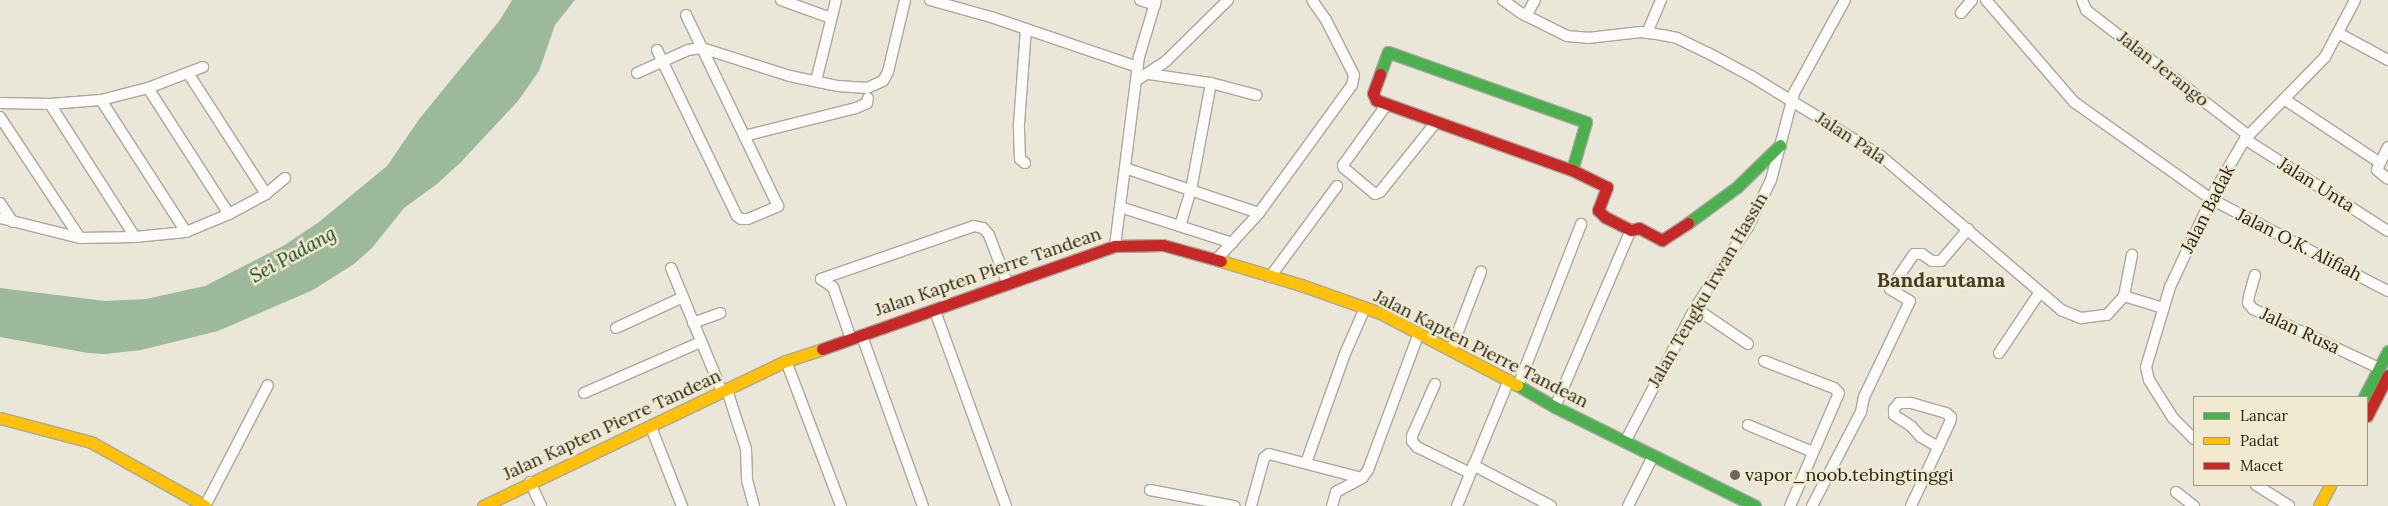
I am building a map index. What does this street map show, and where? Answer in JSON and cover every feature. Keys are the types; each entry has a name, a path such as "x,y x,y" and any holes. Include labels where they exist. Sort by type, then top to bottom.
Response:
{"main road":[{"path":"1572,170 1586,122 1390,51 1373,93 1376,100 1572,170 1607,187 1598,210 1605,217 1631,230 1639,228 1662,240 1668,238 1737,187 1780,145"},
{"name":"Jalan Kapten Pierre Tandean","path":"483,506 786,361 935,311 1114,246 1163,245 1177,247 1365,308 1419,333 1555,407 1755,506"},
{"path":"2368,415 2384,395 2383,371 2388,351"},
{"path":"2365,396 2383,371"},
{"path":"0,418 92,442 205,506"},
{"path":"2309,506 2319,486"},
{"path":"2319,506 2329,486"}],"street":[{"path":"781,0 831,18"},
{"path":"816,81 836,0"},
{"path":"637,73 688,50 702,48 790,76 838,86 867,88 883,81 890,66 905,0"},
{"path":"930,0 1138,66"},
{"path":"1114,246 1138,66 1156,2 1140,0"},
{"path":"1137,80 1149,74 1166,61 1228,0"},
{"path":"1216,260 1259,212 1338,106 1354,79 1326,20 1312,0"},
{"name":"Jalan Pala","path":"1503,0 1526,16 1567,36 1577,38 1647,33 1677,38 1708,53 1792,101 1881,156 2061,310 2081,318 2107,315 2124,296"},
{"path":"1526,16 1535,0"},
{"path":"1647,33 1661,0"},
{"name":"Jalan Tengku Irwan Hassin","path":"1625,442 1696,308 1748,227 1771,180 1794,93 1845,0"},
{"path":"1962,13 1972,0"},
{"name":"Jalan O.K. Alifiah","path":"1986,0 2074,102 2211,200 2388,291"},
{"name":"Jalan Jerango","path":"2082,0 2086,10 2246,137"},
{"name":"Jalan Badak","path":"2193,437 2173,418 2149,380 2146,367 2170,287 2211,200 2246,137 2324,57 2355,0"},
{"path":"657,50 737,216 741,219 748,219 778,206 686,15"},
{"path":"1024,163 1020,159 1020,124 1026,29"},
{"path":"2338,32 2388,60"},
{"path":"0,103 50,104 101,100 148,88 203,67"},
{"path":"188,73 266,194"},
{"path":"1149,74 1211,83 1256,95"},
{"path":"1180,226 1191,190 1211,83"},
{"path":"148,88 229,214"},
{"path":"744,136 856,108 867,103 868,98"},
{"path":"2284,99 2379,162"},
{"path":"101,100 186,232"},
{"path":"50,104 135,237"},
{"path":"1387,104 1343,165 1344,168 1375,194 1380,192 1436,122"},
{"path":"1,121 80,238"},
{"name":"Jalan Unta","path":"2246,137 2388,230"},
{"path":"2388,147 2379,162 2378,173 2388,179"},
{"path":"1125,168 1259,212"},
{"path":"0,218 80,238 135,237 186,232 229,214 266,194 286,178"},
{"path":"1270,277 1337,186"},
{"path":"0,203 13,222"},
{"path":"1120,207 1232,243"},
{"path":"1457,506 1472,469 1514,383 1581,224"},
{"path":"923,506 857,337 833,287 821,279 960,229 974,226 984,228 989,235 1008,285"},
{"path":"1812,506 1861,412 1864,397 1910,300 1890,289 1914,254 1922,254 1932,261 1941,261 1968,229"},
{"path":"1555,407 1631,230"},
{"path":"2132,254 2124,296 2163,308"},
{"path":"671,268 701,342 724,391 746,449 747,480 754,506"},
{"path":"1451,350 1481,272"},
{"name":"Jalan Rusa","path":"2255,275 2248,303 2253,309 2383,371"},
{"path":"2000,353 2040,292"},
{"path":"616,328 683,297"},
{"path":"1306,463 1344,356 1365,308"},
{"path":"1696,308 1748,344"},
{"path":"935,311 1006,506"},
{"path":"693,323 720,313"},
{"path":"1332,506 1336,492 1362,478 1376,452 1419,333"},
{"path":"584,394 701,342"},
{"path":"786,361 841,506"},
{"path":"1764,361 1834,388 1839,393 1790,506"},
{"path":"1435,384 1412,436 1412,441 1417,446 1552,506"},
{"path":"205,506 268,385"},
{"path":"1911,506 1950,422 1949,414 1910,403 1899,403 1894,409 1894,414 1911,426 1921,438 1938,446"},
{"path":"1748,425 1813,452"},
{"path":"651,427 682,506"},
{"path":"1251,506 1266,456 1272,454 1362,478"},
{"path":"1628,506 1653,456"},
{"path":"530,482 541,506"},
{"path":"2258,486 2289,506"},
{"path":"1150,490 1234,506"},
{"path":"2176,492 2194,506"}],"water":[{"name":"Sei Padang","path":"512,0 575,0 555,25 539,71 518,101 461,162 437,184 404,208 372,248 354,264 313,290 218,331 141,350 106,354 88,353 0,337 0,288 105,301 146,299 205,286 283,246 319,222 387,166 420,118 500,20"}],"traffic: fast":[{"path":"1380,74 1388,52 1586,122 1572,170"},
{"path":"1688,223 1737,187 1780,145"},
{"path":"2365,396 2388,351"},
{"path":"1517,385 1555,407 1755,506"}],"traffic: slow":[{"path":"1221,261 1301,285 1380,313 1517,385"},
{"path":"483,506 786,361 822,349"},
{"path":"0,418 91,442 205,506"},
{"path":"2319,506 2329,486"}],"traffic: jam":[{"path":"1380,74 1373,93 1376,100 1572,170 1607,187 1598,210 1605,217 1631,230 1639,228 1662,240 1688,223"},
{"path":"822,349 1115,246 1163,245 1221,261"},
{"path":"2368,414 2388,375"}],"place":[{"name":"vapor_noob.tebingtinggi","path":"1735,475"}],"district":[{"name":"Bandarutama","path":"1941,279"}]}
